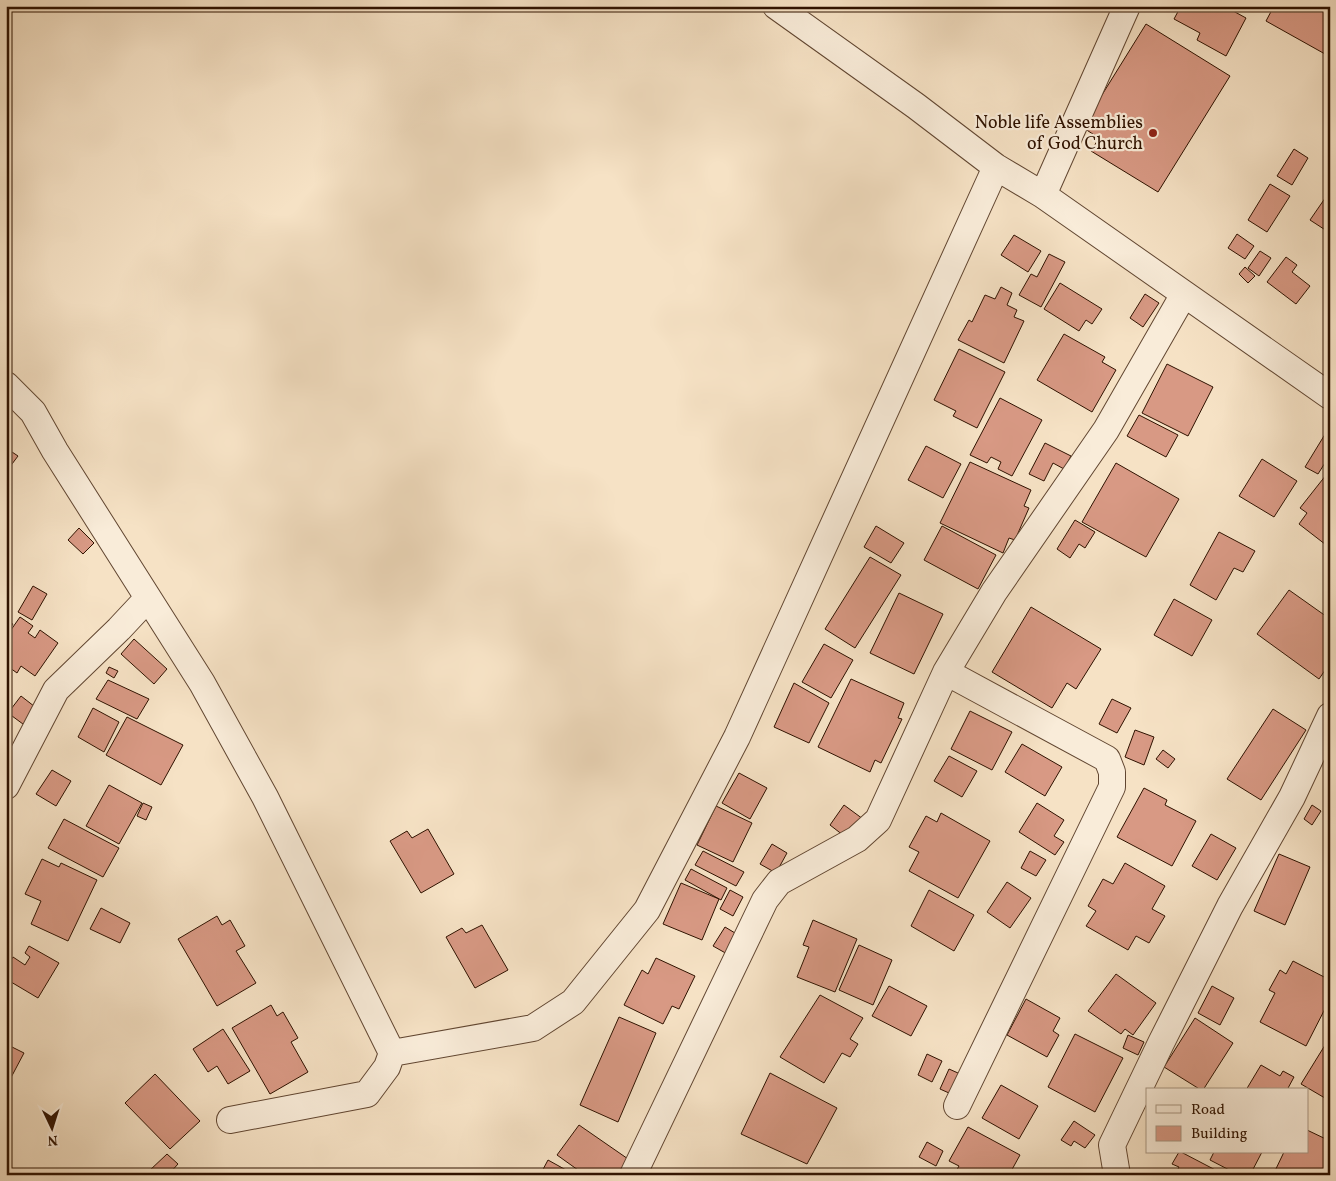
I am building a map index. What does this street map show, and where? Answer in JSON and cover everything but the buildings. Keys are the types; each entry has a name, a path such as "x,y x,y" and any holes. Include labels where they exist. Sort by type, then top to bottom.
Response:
{"street":[{"path":"776,6 996,166 1043,195 1330,396"},
{"path":"1043,195 1127,6"},
{"path":"392,1053 533,1028 573,1002 647,910 737,736 996,166"},
{"path":"633,1175 765,900 779,882 857,839 878,820 946,672 994,592 1106,430 1184,294"},
{"path":"6,385 33,412 55,451 202,683 265,797 392,1053 387,1067 367,1094 230,1120"},
{"path":"6,786 56,690 148,598"},
{"path":"946,672 1107,759 1112,772 1112,786 957,1106"},
{"path":"1117,1175 1112,1145 1160,1042 1230,906 1292,796 1330,716"}],"place":[{"name":"Noble life Assemblies of God Church","path":"1153,133"}]}
